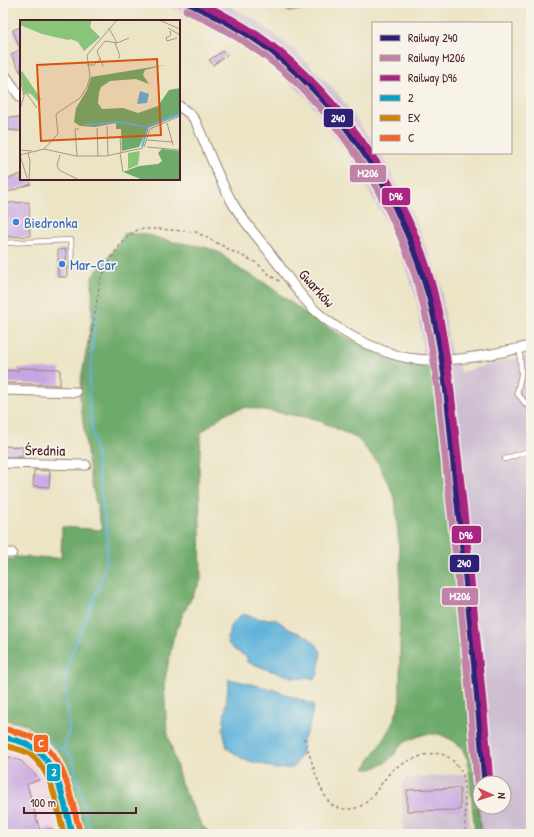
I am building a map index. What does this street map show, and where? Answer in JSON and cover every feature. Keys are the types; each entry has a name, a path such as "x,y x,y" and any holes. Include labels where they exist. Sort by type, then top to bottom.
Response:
{"street":[{"path":"3,72 20,97"},
{"name":"Gwarków","path":"180,107 191,115 196,122 235,207 305,299 317,312 336,327 382,349 410,358 442,360 491,354 531,346"},
{"path":"3,390 76,392"},
{"name":"Średnia","path":"3,463 86,465"},
{"path":"3,737 22,742 37,750 49,762 58,779 72,834"}],"lane":[{"path":"3,243 71,240 72,268"},
{"path":"520,348 521,375 517,393 531,410"},
{"path":"505,459 531,450"}],"path":[{"path":"76,392 86,372 100,280 116,252 128,237 140,229 196,232 257,263 271,276 283,283"},
{"path":"304,738 322,791 330,804 342,810 363,806 372,798 383,781 394,769 420,756 433,753 444,754 453,759 463,774 465,834"},
{"path":"3,747 26,755 38,764"},
{"path":"41,768 50,789 62,834"}],"shaded area":[{"path":"161,3 225,3 252,18 292,48 335,90 372,141 372,154 381,154 412,212 441,286 449,346 461,372 531,354 531,834 478,834 476,815 512,815 512,775 472,775 472,781 417,299 390,228 345,150 307,98 261,55 206,21"},
{"path":"3,749 28,758 39,767 45,778 60,834 3,834"},
{"path":"467,774 470,834 403,834 402,783 406,778"}],"green space":[{"path":"278,3 312,3 299,10 289,12"},
{"path":"125,233 145,234 169,241 205,247 220,253 241,270 262,281 315,320 341,335 389,358 434,367 475,775 472,775 472,802 468,760 462,749 454,741 439,734 425,734 409,740 400,745 394,755 384,764 371,769 364,769 390,727 398,710 400,700 400,562 395,498 378,463 358,439 316,419 246,407 224,414 201,433 199,473 201,580 182,616 173,639 164,685 167,731 181,783 202,826 212,834 85,834 67,764 58,750 27,725 3,719 3,559 12,559 15,557 61,558 62,527 102,530 90,475 80,398 81,380 92,319 92,277 118,245"},
{"path":"473,815 479,815 481,834 475,834"}],"water":[{"path":"242,614 261,619 275,619 289,629 308,637 316,644 321,652 318,674 315,678 298,678 289,676 247,662 247,657 234,650 227,640 231,631 230,626"},
{"path":"229,679 272,689 314,705 309,727 304,738 301,755 293,768 276,769 244,760 227,748 223,729"}],"building":[{"path":"20,27 20,49 13,30"},
{"path":"20,49 20,71 11,55"},
{"path":"223,51 227,55 213,65 209,60"},
{"path":"9,117 20,118 20,131 8,130"},
{"path":"20,174 20,180 29,180 31,184 5,193 3,189 3,181"},
{"name":"Biedronka","path":"29,202 30,236 3,237 3,209 8,208 8,203"},
{"path":"66,249 67,277 58,277 58,250"},
{"path":"18,368 60,369 60,385 3,383 3,370 18,371"},
{"path":"3,446 23,447 23,457 3,457"},
{"path":"34,470 50,471 49,487 33,486"},
{"path":"3,755 21,761 36,775 39,780 27,784 40,831 52,828 54,834 3,834"},
{"path":"460,788 460,810 407,811 407,790"}],"waterway":[{"path":"63,750 69,729 65,679 71,654 99,587 106,562 108,542 90,412 89,383 96,311"},
{"path":"3,724 32,731 72,757 91,834"}],"rail line":[{"name":"240","path":"189,3 232,25 273,52 301,76 326,103 350,132 371,163 389,195 419,263 436,323 444,372 469,604 484,775"},
{"name":"D96","path":"201,3 234,20 266,41 294,64 321,91 346,120 369,151 390,184 422,253 437,305 449,375 478,647 489,775"},
{"name":"M206","path":"186,10 227,31 265,56 293,80 319,107 343,136 364,167 383,200 413,269 428,328 439,399 461,603 476,775"}],"transit line":[{"name":"C","path":"5,729 22,733 37,740 47,748 55,758 66,782 80,832"},
{"name":"2","path":"3,737 29,745 41,754 49,764 60,786 72,834"},
{"name":"EX","path":"3,745 27,752 38,761 44,770 53,791 64,834"}],"place":[{"name":"Biedronka","path":"16,222"},
{"name":"Mar-Car","path":"62,264"}]}
